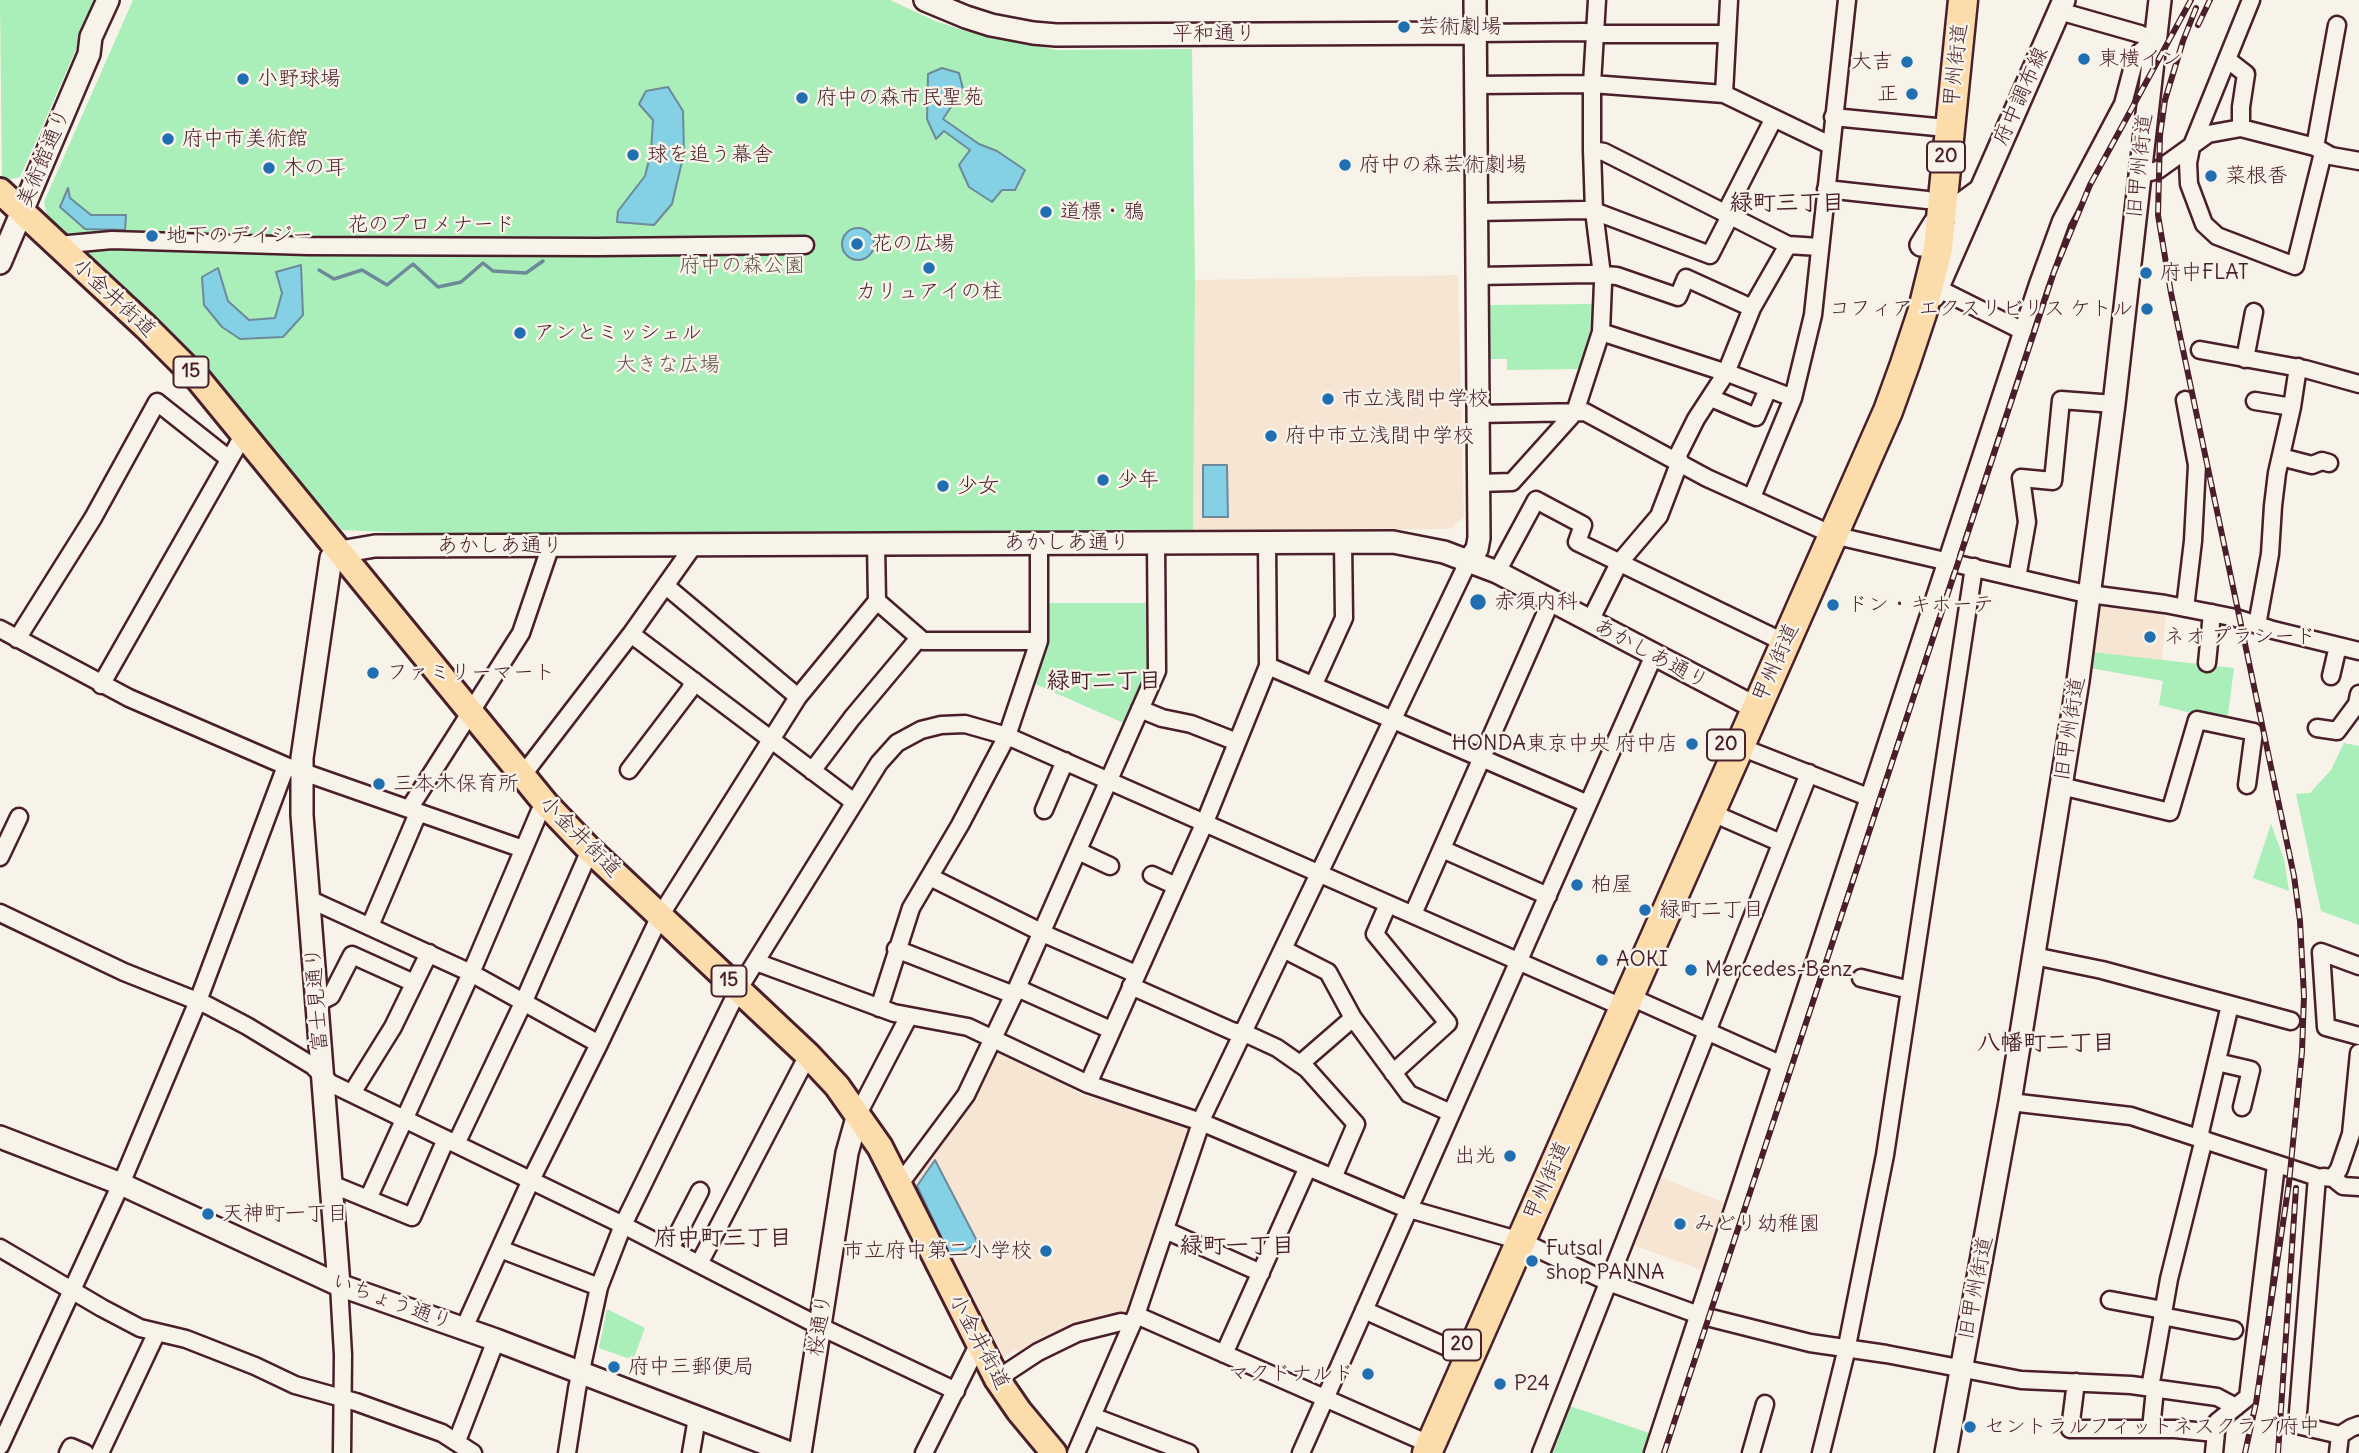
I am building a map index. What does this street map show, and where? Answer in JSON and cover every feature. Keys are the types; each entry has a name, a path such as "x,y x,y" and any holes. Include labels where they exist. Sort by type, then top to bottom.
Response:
{"highway":[{"name":"甲州街道","path":"1425,1449 1620,997 1827,532 1891,359 1921,245 1950,202 1936,127 1950,0"},
{"name":"甲州街道","path":"1750,706 1773,637 1888,411 1922,313 1950,202 1963,0"},
{"name":"甲州街道","path":"1620,997 1710,812 1734,744"},
{"name":"甲州街道","path":"1425,1449 1458,1352 1515,1239"}],"main road":[{"name":"小金井街道","path":"0,191 199,380 546,804 590,850 808,1055 837,1086 880,1147 997,1379 1018,1411 1054,1453"}],"street":[{"name":"美術館通り","path":"0,263 89,54 92,37 108,0"},
{"name":"美術館通り","path":"89,54 103,41 122,0"},
{"name":"平和通り","path":"925,0 966,18 991,25 1056,35 1475,33"},
{"path":"1076,1453 1134,1320 1200,1122 1392,718 1469,560 1477,549 1475,0"},
{"path":"1478,483 1512,482 1575,412 1601,332 1602,274 1594,211 1592,150 1592,84 1597,0"},
{"path":"1724,94 1729,0"},
{"path":"1752,497 1793,398 1813,315 1847,0"},
{"name":"旧甲州街道","path":"1946,1453 2010,1102 2090,593 2160,0"},
{"path":"2251,0 2191,148 2188,163 2190,191 2208,230 2227,241 2295,266 2319,150 2337,25"},
{"path":"1653,1453 1868,797 2061,221 2123,103 2133,66 2140,52 2154,40 2062,6"},
{"name":"府中調布線","path":"1922,313 1939,289 1950,202 2062,6"},
{"path":"1475,33 1727,34"},
{"path":"2228,60 2246,75 2241,128"},
{"path":"1475,85 1592,84 1724,94 1773,120 1830,145"},
{"path":"1833,117 1936,127"},
{"path":"1476,212 1594,211 1710,255 1773,120"},
{"path":"2139,175 2158,170 2208,134 2241,128 2359,161"},
{"path":"1592,150 1604,152 1788,245 1819,247"},
{"path":"1826,188 1950,202"},
{"name":"花のプロメナード","path":"58,245 112,240 321,246 805,245"},
{"path":"1590,621 1619,563 1659,516 1678,460 1696,419 1726,373 1752,308 1788,245"},
{"path":"1476,276 1602,274 1617,276 1678,297 1686,278 1752,308"},
{"path":"1939,289 2023,331"},
{"path":"2245,359 2254,312"},
{"path":"1601,332 1793,398"},
{"path":"2200,350 2298,367 2359,384"},
{"path":"2258,625 2270,554 2273,506 2298,367"},
{"path":"1711,398 1756,416 1768,388"},
{"path":"2017,578 2027,522 2021,478 2053,481 2061,400 2114,404"},
{"path":"2185,400 2197,465 2193,541 2185,608"},
{"path":"2255,401 2292,407"},
{"path":"17,639 93,518 157,402 229,460"},
{"path":"1478,414 1585,412 1707,478 1827,532 2017,578 2213,613 2359,651"},
{"path":"101,685 244,434"},
{"path":"2281,457 2312,466 2322,461 2329,463"},
{"path":"1497,572 1536,500 1583,525 1577,542 1773,637"},
{"path":"1088,1084 1205,822 1268,666 1267,542"},
{"name":"あかしあ通り","path":"340,552 375,546 1267,542 1406,544 1430,548 1497,572 1750,706"},
{"path":"1314,684 1344,618 1343,542"},
{"path":"879,1008 911,908 960,825 1007,736 1039,641 1039,543"},
{"path":"899,1185 967,1095 1016,992 1157,671 1156,543"},
{"path":"464,1328 531,1180 660,916 798,696 877,601 876,544"},
{"path":"370,926 414,811 471,712 522,633 551,545"},
{"path":"522,776 631,634 694,545"},
{"name":"富士見通り","path":"340,552 331,558 305,726 294,769 302,815 331,1184 344,1400 342,1453"},
{"path":"1821,1453 1847,1348 1883,1168 1974,567"},
{"path":"666,586 798,696"},
{"path":"877,601 923,641 1039,641"},
{"path":"1413,915 1552,601"},
{"path":"2207,663 2213,613"},
{"path":"0,629 101,685 294,769 523,849"},
{"path":"631,634 854,802"},
{"path":"812,771 919,638"},
{"path":"2331,676 2338,646"},
{"path":"1301,1453 1654,655"},
{"path":"1268,666 1588,804"},
{"path":"629,770 694,681"},
{"path":"2317,728 2337,731 2357,704 2359,694"},
{"path":"1140,709 1162,718 1191,724 1237,742"},
{"path":"2061,786 2170,812 2197,720 2253,732 2247,785"},
{"path":"567,1453 599,1287 623,1225 738,990 854,802 889,751 921,730 941,725 965,724 1007,736 1518,961 1707,1031 1780,1064"},
{"path":"1734,744 1868,797"},
{"path":"1044,810 1065,761"},
{"path":"0,1446 121,1185 294,769"},
{"path":"1541,1453 1809,774"},
{"path":"368,1199 471,973 539,813 546,804"},
{"path":"1710,812 1781,843"},
{"path":"0,857 19,817"},
{"path":"1442,849 1548,896"},
{"path":"331,1184 412,1217 524,1001 590,850"},
{"path":"1077,851 1111,866"},
{"path":"1152,875 1176,886"},
{"path":"930,877 1232,1031 1277,1048 1300,1064 1356,1124 1333,1178"},
{"path":"309,899 471,973 599,1044"},
{"path":"1388,904 1375,934 1448,1023 1393,1073"},
{"path":"0,913 124,972 198,1000 313,1066 330,1083 623,1225 819,1326 956,1391"},
{"path":"896,949 1111,1030"},
{"path":"1283,949 1328,972 1353,1018 1409,1094 1451,1113"},
{"path":"2359,966 2321,952 2326,1027 2359,1036"},
{"path":"352,1093 393,1027 429,953"},
{"path":"317,1003 331,996 352,955 414,984"},
{"path":"2034,957 2102,970 2291,1021"},
{"path":"756,962 879,1008 968,1027 1088,1084 1200,1122 1409,1209 1515,1239 1608,1282 1699,1315 1768,1334 2021,1380 2152,1388 2217,1397 2236,1407"},
{"path":"1861,978 1910,990"},
{"path":"2151,1429 2152,1388 2169,1279 2230,1005"},
{"path":"858,1114 909,1016"},
{"path":"1300,1064 1353,1018"},
{"path":"2325,1178 2340,1169 2355,1134 2359,1053"},
{"path":"699,1264 808,1055"},
{"path":"2217,1062 2252,1070 2242,1107"},
{"path":"2010,1102 2131,1116 2343,1186 2359,1187"},
{"name":"桜通り","path":"800,1453 847,1153 858,1114"},
{"name":"いちょう通り","path":"0,1137 121,1185 338,1285 464,1328 790,1453"},
{"path":"2214,1453 2217,1422 2248,1396 2276,1165"},
{"path":"1224,1354 1308,1167"},
{"path":"2325,1178 2297,1425 2340,1435"},
{"path":"670,1249 700,1191"},
{"path":"1165,1230 1261,1273"},
{"path":"0,1248 140,1328 186,1339 295,1385 356,1402 464,1449 496,1340"},
{"path":"500,1249 599,1287"},
{"path":"2110,1300 2234,1330"},
{"path":"1364,1310 1458,1352"},
{"path":"997,1379 1038,1352 1077,1333 1134,1320 1224,1354 1325,1398 1425,1449"},
{"path":"100,1453 158,1332"},
{"path":"924,1453 978,1345"},
{"path":"2076,1382 2070,1429 2151,1429 2216,1433"},
{"path":"1751,1453 1765,1404"},
{"path":"1092,1416 1189,1453"},
{"path":"691,1453 696,1418"},
{"path":"2338,1453 2340,1435 2359,1425"},
{"path":"68,1453 71,1447 85,1453"}],"shaded area":[{"name":"市立浅間中学校","path":"1458,275 1464,517 1450,529 1193,531 1195,280"},
{"path":"2099,602 2166,612 2162,661 2092,652"},
{"name":"市立府中第二小学校","path":"1001,1049 1082,1095 1160,1116 1189,1127 1189,1133 1129,1315 1075,1329 1027,1352 1016,1350 998,1361 909,1183 971,1100 997,1051"},
{"name":"みどり幼稚園","path":"1656,1176 1729,1204 1707,1272 1630,1244"}],"green space":[{"path":"0,0 98,0 20,177 2,181"},
{"name":"府中の森公園","path":"133,0 890,0 935,21 966,31 1056,50 1192,49 1195,280 1193,531 442,534 342,530 199,366 49,223 44,202"},
{"path":"1596,304 1596,327 1583,369 1507,370 1507,359 1487,359 1487,305"},
{"path":"1044,603 1151,603 1152,670 1128,725 1035,684 1033,678"},
{"path":"2092,652 2234,668 2227,722 2159,705 2163,681 2090,668"},
{"path":"2344,743 2359,746 2359,925 2321,911 2296,794 2310,793 2331,770"},
{"path":"2271,824 2284,859 2289,891 2253,878"},
{"path":"607,1309 645,1328 633,1360 599,1348"},
{"path":"1567,1405 1652,1434 1646,1453 1548,1453"}],"water":[{"path":"942,68 959,73 963,89 943,119 979,144 997,151 1025,170 1015,190 1002,190 992,202 969,187 959,165 970,150 944,131 936,139 927,119 928,74"},
{"path":"668,87 683,111 684,153 672,204 654,225 617,222 618,211 645,176 651,152 653,120 639,104 646,91"},
{"path":"68,188 70,198 91,215 126,215 125,230 85,229 60,207"},
{"path":"858,228 869,233 874,244 869,255 858,260 847,255 842,244 847,233"},
{"path":"301,265 303,315 283,337 240,339 222,327 204,305 202,277 218,268 228,301 249,320 275,318 282,293 276,272"},
{"path":"1203,465 1227,465 1228,517 1203,517"},
{"path":"935,1160 978,1243 951,1258 917,1186"}],"waterway":[{"path":"319,270 334,279 362,270 387,285 413,264 438,287 461,282 483,263 493,271 526,273 543,261"}],"railway":[{"path":"1664,1453 2054,272 2090,185 2191,0"},
{"path":"2198,25 2210,0"},
{"path":"2196,8 2165,100 2160,135 2158,215 2171,293 2294,876 2300,921 2304,996 2302,1052 2289,1183 2256,1403 2245,1453"},
{"path":"2278,1453 2296,1188"}],"place":[{"name":"芸術劇場","path":"1404,27"},
{"name":"東横イン","path":"2084,59"},
{"name":"大吉","path":"1907,62"},
{"name":"小野球場","path":"243,79"},
{"name":"正","path":"1912,94"},
{"name":"府中の森市民聖苑","path":"802,98"},
{"name":"府中市美術館","path":"168,139"},
{"name":"球を追う幕舎","path":"633,155"},
{"name":"府中の森芸術劇場","path":"1345,165"},
{"name":"木の耳","path":"269,168"},
{"name":"菜根香","path":"2211,176"},
{"name":"道標・鴉","path":"1046,212"},
{"name":"地下のデイジー","path":"152,236"},
{"name":"花の広場","path":"857,244"},
{"name":"カリュアイの柱","path":"929,268"},
{"name":"府中FLAT","path":"2146,273"},
{"name":"コフィア エクスリビリス ケトル","path":"2147,309"},
{"name":"アンとミッシェル","path":"520,333"},
{"name":"市立浅間中学校","path":"1328,399"},
{"name":"府中市立浅間中学校","path":"1271,436"},
{"name":"少年","path":"1103,480"},
{"name":"少女","path":"943,486"},
{"name":"赤須内科","path":"1478,602"},
{"name":"ドン・キホーテ","path":"1833,605"},
{"name":"ネオ プラシード","path":"2150,637"},
{"name":"ファミリーマート","path":"373,673"},
{"name":"HONDA東京中央 府中店","path":"1692,744"},
{"name":"三本木保育所","path":"379,784"},
{"name":"柏屋","path":"1577,885"},
{"name":"緑町二丁目","path":"1645,910"},
{"name":"AOKI","path":"1602,960"},
{"name":"Mercedes-Benz","path":"1691,970"},
{"name":"出光","path":"1510,1156"},
{"name":"天神町一丁目","path":"208,1214"},
{"name":"みどり幼稚園","path":"1680,1224"},
{"name":"市立府中第二小学校","path":"1046,1251"},
{"name":"Futsal shop PANNA","path":"1532,1261"},
{"name":"府中三郵便局","path":"614,1367"},
{"name":"マクドナルド","path":"1368,1374"},
{"name":"P24","path":"1500,1384"},
{"name":"セントラルフィットネスクラブ府中","path":"1970,1427"}],"district":[{"name":"緑町三丁目","path":"1787,203"},
{"name":"緑町二丁目","path":"1104,681"},
{"name":"八幡町二丁目","path":"2046,1043"},
{"name":"府中町三丁目","path":"723,1238"},
{"name":"緑町一丁目","path":"1237,1246"}],"park label":[{"name":"大きな広場","path":"668,365"}]}
